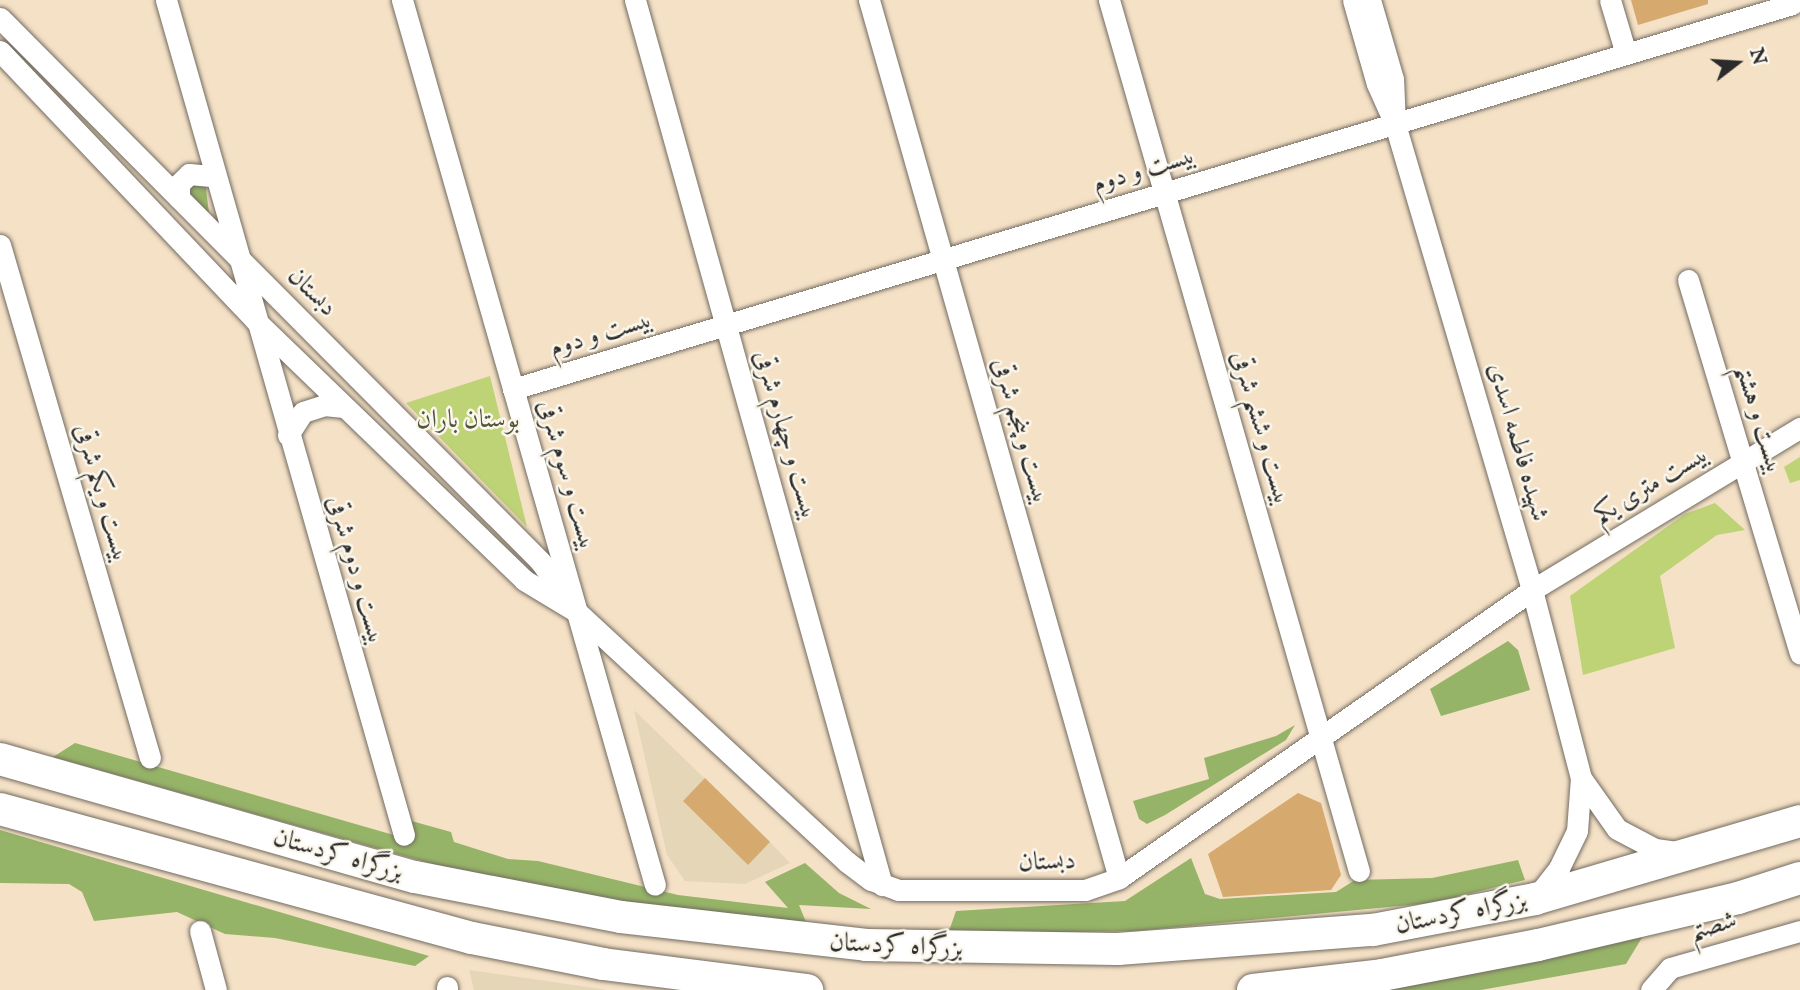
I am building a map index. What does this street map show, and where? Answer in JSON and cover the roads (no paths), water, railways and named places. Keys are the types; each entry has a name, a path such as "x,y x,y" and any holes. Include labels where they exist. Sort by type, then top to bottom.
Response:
{"highway":[{"name":"بزرگراه کردستان","path":"0,759 415,877 560,908 788,940 995,950 1118,949 1373,930 1535,898 1698,855 1800,821"},
{"name":"بزرگراه کردستان","path":"0,809 472,938 617,966 807,990"},
{"name":"بزرگراه کردستان","path":"1253,990 1382,975 1538,945 1738,898 1800,878"}],"street":[{"path":"166,0 236,254"},
{"name":"بیست و سوم شرقی","path":"402,0 655,885"},
{"name":"بیست و چهارم شرقی","path":"635,0 882,885"},
{"name":"بیست و پنجم شرقی","path":"869,0 1119,878"},
{"name":"بیست و ششم شرقی","path":"1109,0 1359,871"},
{"name":"شهیده فاطمه اسدی","path":"1353,0 1377,84 1395,124 1532,590 1581,778"},
{"name":"شهیده فاطمه اسدی","path":"1370,0 1393,79 1395,124"},
{"path":"1610,0 1626,54"},
{"name":"بیست و دوم","path":"513,389 1791,4"},
{"name":"دبستان","path":"0,18 540,561 577,612 847,862 882,885 937,893 1085,890 1119,878 1532,590"},
{"name":"دبستان","path":"0,51 255,320 344,407 524,580 577,612"},
{"path":"179,198 179,184 189,174 214,176"},
{"name":"بیست و یکم شرقی","path":"0,245 150,758"},
{"name":"بیست و دوم شرقی","path":"236,254 404,835"},
{"name":"بیست و هشتم","path":"1688,279 1800,654"},
{"path":"288,435 295,421 314,407 344,407"},
{"name":"بیست متری یکم","path":"1532,590 1800,429"},
{"path":"1581,778 1604,816 1634,841 1698,855"},
{"path":"1535,898 1559,868 1577,831 1581,778"},
{"name":"شصتم","path":"1651,990 1670,968 1800,931"},
{"path":"200,932 216,990"}],"park label":[{"name":"بوستان باران","path":"468,420"}]}
